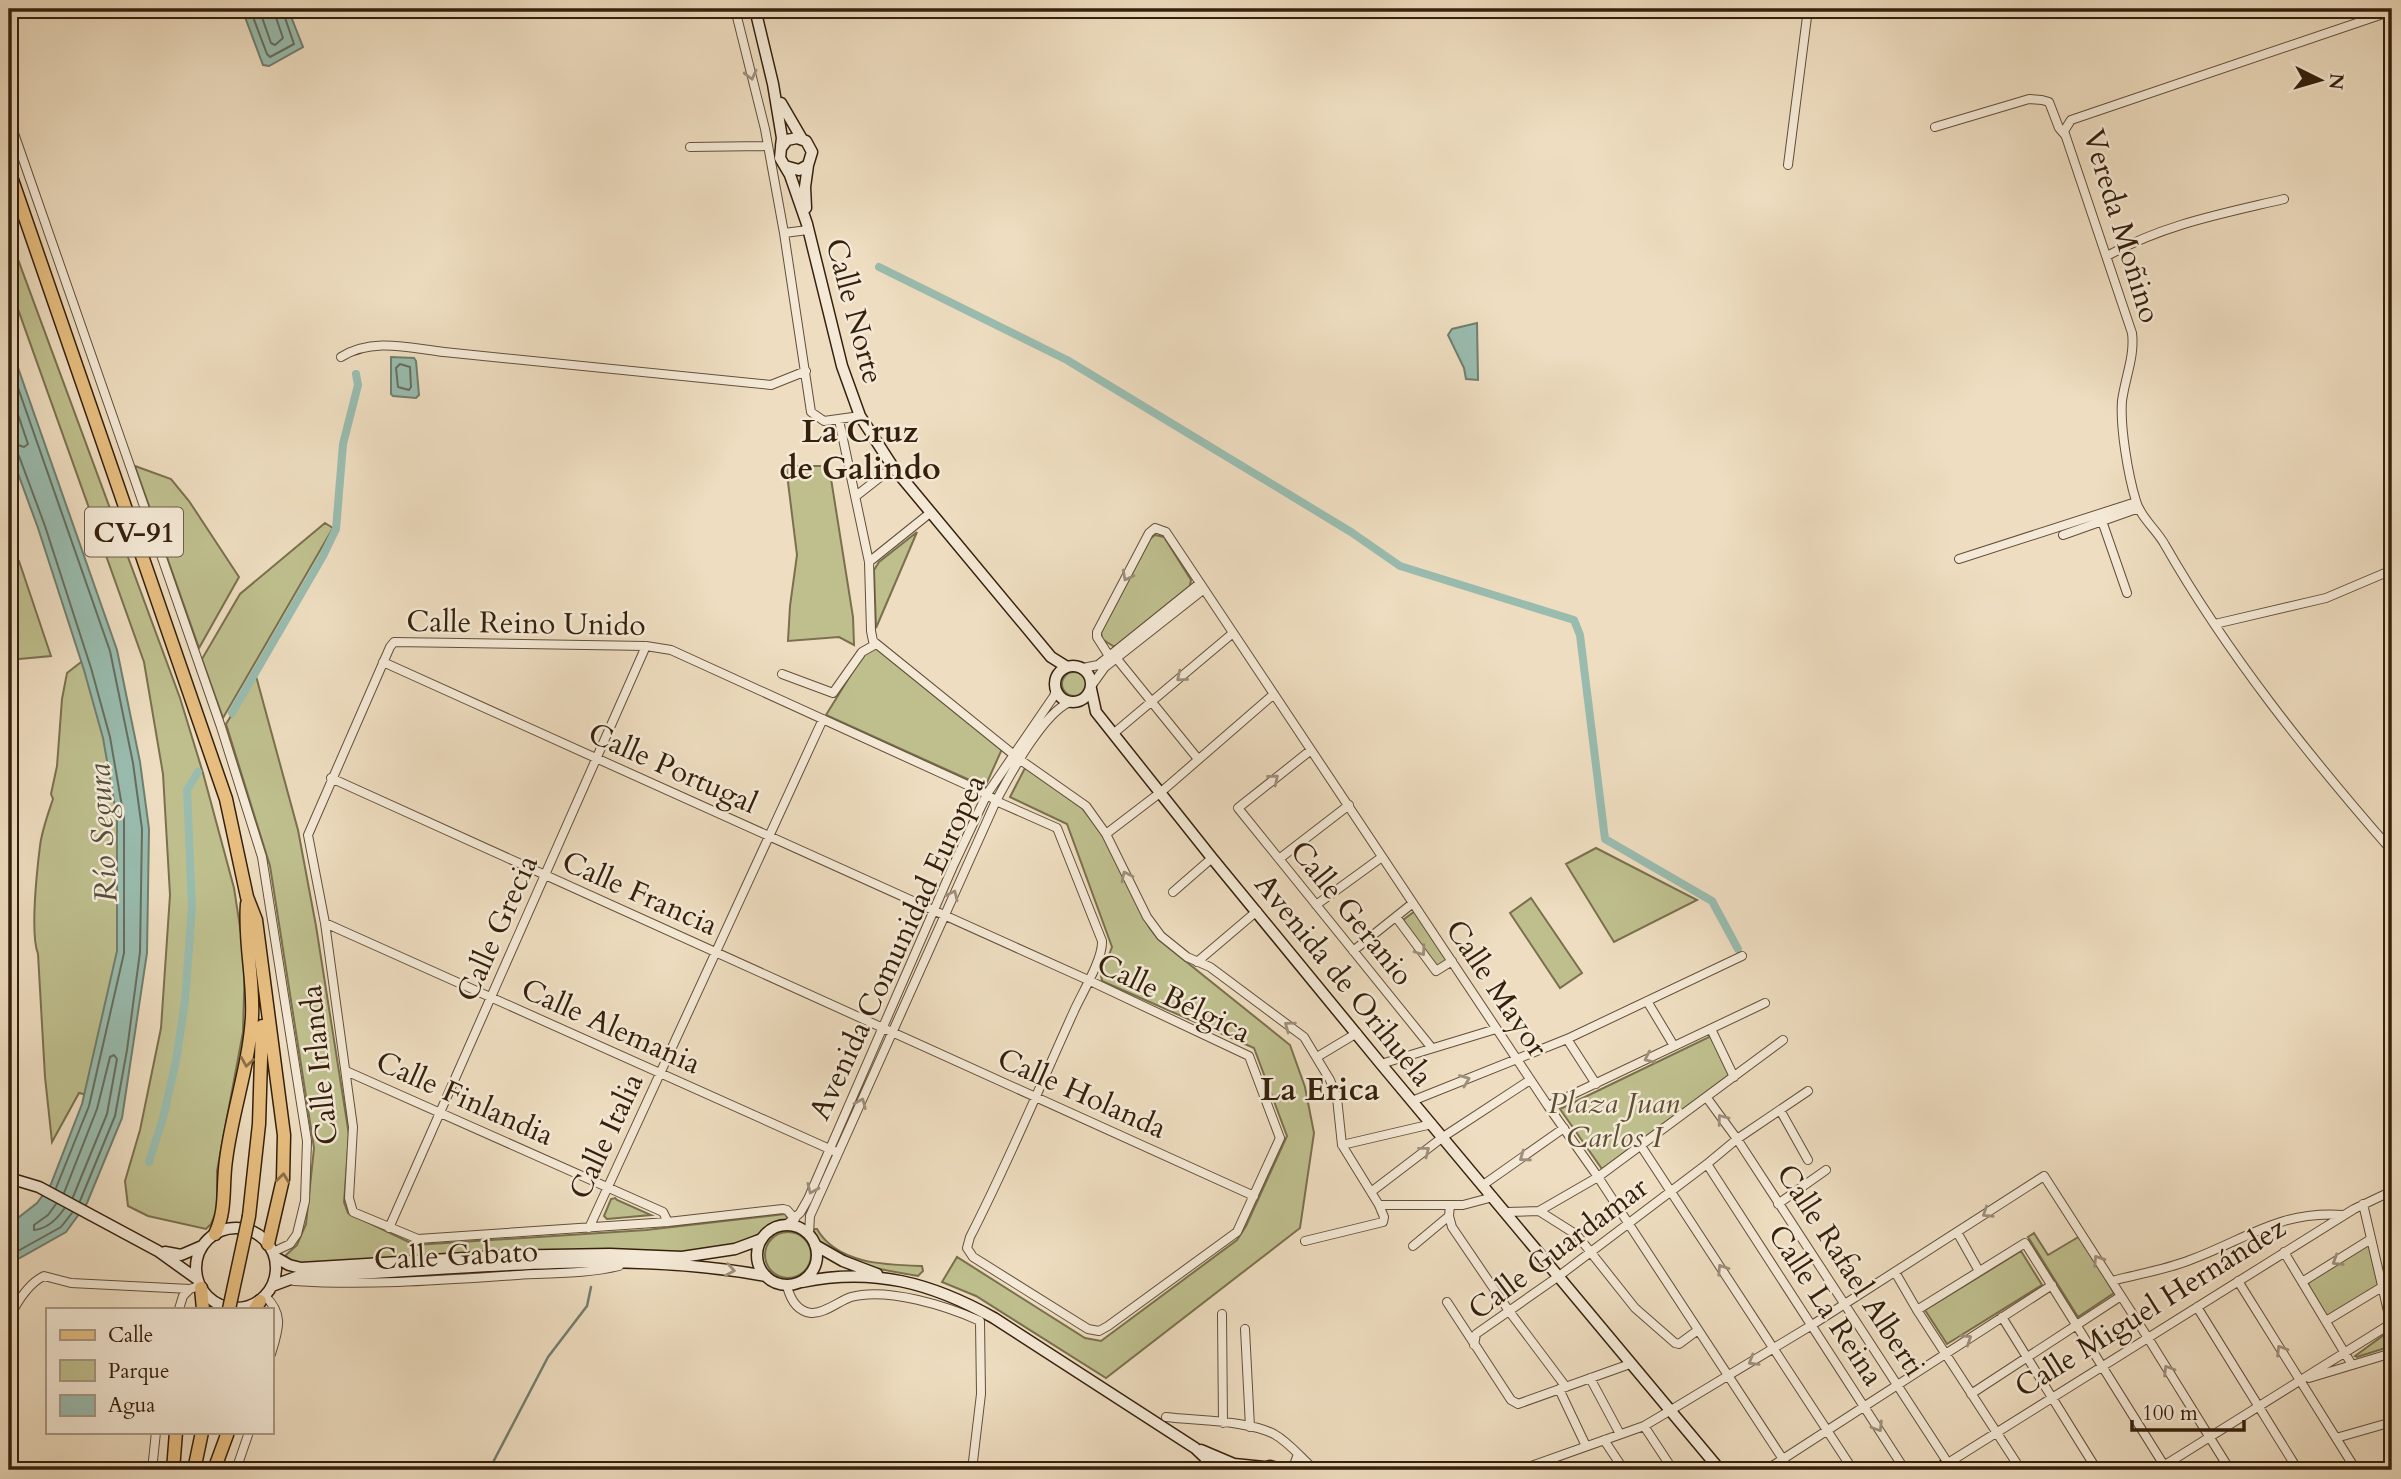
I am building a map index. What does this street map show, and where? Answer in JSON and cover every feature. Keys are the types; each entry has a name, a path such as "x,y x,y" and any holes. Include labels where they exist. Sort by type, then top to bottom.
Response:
{"main road":[{"path":"755,9 773,84 782,138 780,158 807,227"},
{"path":"773,84 785,113 812,152 805,187 807,227"},
{"path":"781,148 787,140 802,139"},
{"path":"785,166 794,170 808,165"},
{"name":"CV-91","path":"9,171 226,799 247,897 257,956 263,1059 260,1124 249,1216 229,1308"},
{"name":"Calle Norte","path":"807,227 842,366 860,416 893,467 930,513"},
{"path":"930,513 1051,657 1067,667 1083,668 1091,678 1091,687 1086,697 1074,702 1061,698 1056,689 1057,676 1051,657"},
{"path":"1057,676 1067,667"},
{"name":"Avenida de Orihuela","path":"1091,687 1096,712 1212,858 1720,1470"},
{"name":"Avenida de Orihuela","path":"1074,702 1096,712"},
{"path":"238,1308 260,1302 272,1286 276,1267 272,1251 283,1179 284,1135 256,920 247,897"},
{"path":"215,1234 223,1214 226,1160 249,1046 252,990 246,922 247,897"},
{"path":"9,1178 39,1187 158,1251 214,1302 229,1308"},
{"path":"158,1251 181,1255 203,1245 215,1234 233,1228 253,1232 289,1265 301,1268 498,1256 610,1254 682,1257 735,1250 762,1239 773,1229 791,1222 809,1234 815,1245 816,1265 813,1272 802,1282"},
{"path":"762,1239 757,1254 765,1276"},
{"path":"203,1245 198,1256 197,1285 203,1308"},
{"path":"815,1245 844,1261 893,1279 944,1292 994,1318 1195,1448 1219,1470"},
{"path":"272,1286 296,1277 582,1262 705,1267 765,1276 775,1283 787,1286 819,1278 893,1279"},
{"path":"173,1470 176,1434"},
{"path":"194,1470 202,1434"},
{"path":"214,1470 227,1434"},
{"path":"1195,1448 1234,1464 1260,1469 1283,1469"},
{"name":"Calle Miguel Hernández","path":"1936,1470 1950,1466"}],"street":[{"path":"735,9 768,146 806,372 810,412 824,421 860,416"},
{"path":"1788,165 1808,9"},
{"name":"Vereda Moñino","path":"2392,11 2071,120 2064,127 2132,333 2132,357 2123,394 2122,417 2137,505 2159,535 2185,582 2309,755 2392,851"},
{"path":"1936,127 2029,99 2049,102 2059,128 2065,135"},
{"path":"9,119 221,727 262,857 307,1142 305,1201 297,1234 290,1244 272,1251"},
{"path":"690,146 768,146"},
{"path":"2107,256 2137,240 2176,225 2284,199"},
{"path":"784,233 807,227"},
{"path":"341,358 358,349 398,345 771,385 806,372"},
{"path":"839,420 869,562 871,636 876,644 1016,756 1086,806 1107,834 1147,917 1161,936 1187,957 1210,967 1304,1037 1317,1057 1330,1080 1336,1098 1342,1145 1384,1217 1383,1222 1305,1241"},
{"path":"856,496 893,467"},
{"path":"2063,535 2137,505"},
{"path":"1959,559 2137,505"},
{"path":"869,562 930,513"},
{"path":"2102,521 2127,593"},
{"name":"Calle Mayor","path":"1113,657 1097,637 1097,632 1150,533 1155,528 1166,532 1496,1029 1598,1177 1790,1470"},
{"path":"2215,624 2326,598 2392,570"},
{"path":"1083,668 1098,665 1113,657 1202,586"},
{"path":"1113,734 1234,634"},
{"name":"Calle Reino Unido","path":"309,829 390,647 394,642 400,641 646,646 671,650 1057,828 1103,948 967,1248"},
{"path":"782,674 833,693 862,652 876,644"},
{"name":"Calle Grecia","path":"389,1228 646,646"},
{"path":"1091,687 1113,657"},
{"path":"1113,657 1198,759"},
{"name":"Calle Portugal","path":"383,662 944,915"},
{"name":"Avenida Comunidad Europea","path":"791,1222 804,1207 933,910 988,794 1016,756 1056,689"},
{"path":"1107,834 1274,694"},
{"name":"Avenida Comunidad Europea","path":"809,1234 810,1216 1016,756 1058,709 1074,702"},
{"name":"Calle Italia","path":"589,1228 823,719"},
{"name":"Calle Geranio","path":"1311,750 1238,808 1431,1047"},
{"name":"Calle Francia","path":"331,778 891,1032"},
{"path":"1279,859 1349,806"},
{"name":"Calle Irlanda","path":"309,829 353,1127 349,1198 353,1212 389,1228"},
{"path":"1316,905 1382,857"},
{"path":"1172,892 1212,858"},
{"path":"1353,951 1413,903"},
{"path":"1197,962 1257,911"},
{"name":"Calle Bélgica","path":"944,915 1249,1056 1280,1138 1237,1232 1099,1331 1094,1332 1069,1318 973,1257 967,1248"},
{"path":"1396,916 1436,971 1452,961"},
{"name":"Calle Alemania","path":"325,923 840,1154"},
{"path":"1412,1101 1567,1039 1742,956"},
{"path":"1647,1001 1674,1046"},
{"path":"1548,1106 1765,1003"},
{"path":"1381,1064 1496,1029"},
{"path":"1711,1029 1734,1077"},
{"name":"Calle Holanda","path":"891,1032 1254,1196"},
{"path":"1317,1057 1357,1033"},
{"path":"1567,1039 1596,1084"},
{"path":"1506,1212 1539,1211 1598,1177 1783,1040"},
{"name":"Calle Finlandia","path":"346,1071 663,1212 668,1223"},
{"path":"1371,1192 1443,1137 1531,1080"},
{"name":"Calle Guardamar","path":"1474,1345 1476,1334 1559,1276 1737,1139 1808,1091"},
{"name":"Calle Rafael Alberti","path":"1707,1098 1737,1139 1950,1466"},
{"path":"1780,1110 1808,1160"},
{"path":"1342,1145 1432,1124"},
{"path":"1483,1185 1564,1128"},
{"path":"1641,1146 1853,1470"},
{"name":"Calle La Reina","path":"1707,1164 1905,1470"},
{"path":"1778,1204 1826,1170"},
{"path":"1520,1470 1542,1466 1644,1426 1812,1325 2044,1176 2230,1470"},
{"name":"Calle Miguel Hernández","path":"1950,1466 1997,1432 2284,1252 2363,1204 2392,1191"},
{"path":"1379,1205 1463,1205 1493,1197"},
{"path":"1917,1310 2025,1243 2103,1366 2162,1469 2392,1323 2363,1204"},
{"path":"1450,1205 1452,1227 1562,1388 1586,1447"},
{"path":"389,1228 418,1239 668,1223 783,1209 789,1211 791,1222"},
{"path":"1539,1211 1552,1221 1572,1230 1635,1308 1675,1343 1679,1344 1698,1331"},
{"path":"2112,1281 2186,1262 2254,1230 2292,1217 2344,1215"},
{"path":"1413,1246 1449,1216"},
{"path":"1957,1232 1979,1271"},
{"path":"2302,1282 2371,1239"},
{"path":"2284,1252 2352,1365"},
{"path":"1895,1272 2021,1470"},
{"path":"9,1318 15,1306 40,1277 44,1276 71,1283 197,1285"},
{"path":"2238,1281 2356,1470"},
{"path":"179,1308 183,1296 197,1285"},
{"path":"1766,1470 2052,1285"},
{"path":"787,1286 797,1306 812,1313 851,1297 874,1295 912,1299 979,1321 980,1405 972,1470"},
{"path":"2326,1321 2382,1287"},
{"path":"1971,1394 2121,1296"},
{"path":"1447,1302 1511,1400 1518,1404 1630,1364"},
{"path":"2197,1307 2298,1470"},
{"path":"273,1308 278,1311 278,1328 273,1347"},
{"path":"1222,1314 1223,1423"},
{"path":"2002,1317 2097,1470"},
{"path":"1245,1329 1250,1427"},
{"path":"2300,1381 2392,1353"},
{"path":"1590,1378 1620,1434"},
{"path":"1166,1417 1250,1427 1277,1436 1315,1470"},
{"path":"2336,1438 2392,1422"},
{"path":"1644,1426 1673,1470"},
{"path":"152,1470 156,1434"},
{"path":"236,1470 248,1434"},
{"path":"1604,1440 1624,1470"},
{"path":"1283,1469 1294,1465 1298,1454"},
{"path":"1298,1470 1300,1466 1308,1464"}],"green space":[{"path":"9,235 180,698 234,888 245,959 243,1032 217,1171 217,1210 206,1229 148,1216 128,1206 125,1181 140,1130 161,1028 170,895 163,774 144,662 9,284"},
{"path":"135,466 171,479 189,501 239,577 199,648"},
{"path":"786,466 829,466 853,617 854,645 839,637 788,641 797,555"},
{"path":"325,523 333,528 223,718 202,659 240,594"},
{"path":"917,532 876,628 874,570 879,562"},
{"path":"1155,535 1164,537 1191,580 1190,586 1118,646 1113,646 1102,639 1101,632 1150,539"},
{"path":"19,561 51,656 9,660 9,562"},
{"path":"871,642 1002,749 985,787 826,715"},
{"path":"85,659 118,795 122,946 92,1096 79,1093 52,1142 34,917 36,885 41,840 53,799 51,794 57,766 62,699 67,673"},
{"path":"1074,672 1085,679 1086,684 1079,695 1074,696 1063,689 1062,684 1069,673"},
{"path":"256,676 298,830 316,926 349,1135 344,1202 348,1213 415,1245 646,1230 785,1214 788,1219 743,1242 685,1252 600,1250 300,1263 288,1260 286,1255 297,1245 306,1224 314,1148 270,866 226,724"},
{"path":"1025,768 1082,808 1105,837 1149,927 1158,939 1290,1045 1305,1087 1314,1133 1300,1228 1106,1378 976,1296 942,1282 957,1257 1085,1338 1101,1341 1237,1240 1287,1136 1254,1048 1102,981 1101,975 1112,947 1067,824 1010,797"},
{"path":"1596,848 1697,900 1614,942 1566,864"},
{"path":"1531,898 1582,973 1560,988 1510,913"},
{"path":"1415,911 1447,961 1436,968 1403,920"},
{"name":"Plaza Juan Carlos I","path":"1711,1036 1729,1075 1602,1169 1560,1109"},
{"path":"615,1198 651,1215 607,1219 604,1216 611,1199"},
{"path":"813,1229 817,1229 826,1241 850,1256 878,1263 922,1266 923,1271 918,1276 853,1262 830,1251"},
{"path":"788,1232 804,1239 811,1255 804,1271 788,1278 772,1271 765,1255 772,1239"},
{"path":"2034,1233 2048,1255 2080,1236 2114,1293 2078,1317 2028,1237"},
{"path":"2367,1245 2371,1246 2378,1286 2326,1315 2308,1286 2309,1282"},
{"path":"2021,1251 2042,1285 1947,1344 1925,1310"},
{"path":"2392,1329 2392,1346 2355,1356"}],"water":[{"path":"242,9 288,9 303,47 269,66 263,65"},
{"path":"1477,323 1478,380 1466,379 1464,368 1448,335 1452,329"},
{"path":"9,342 117,650 140,762 149,829 147,953 122,1118 87,1203 66,1232 9,1264 9,1225 37,1203 51,1184 82,1104 117,951 117,818 103,738 84,670 9,449"},
{"path":"391,357 414,358 416,361 419,395 416,398 391,394"}],"waterway":[{"path":"879,267 1067,360 1351,532 1400,566 1574,620 1580,635 1605,839 1712,901 1738,949"},
{"path":"232,713 336,529 343,444 358,385 356,374"},
{"path":"149,1162 163,1118 176,1061 185,1001 192,907 187,790 198,772"},
{"path":"489,1470 548,1357 587,1306 591,1287"}],"district":[{"name":"La Cruz de Galindo","path":"860,450"},
{"name":"La Erica","path":"1320,1089"}],"water label":[{"name":"Río Segura","path":"102,833"}]}
